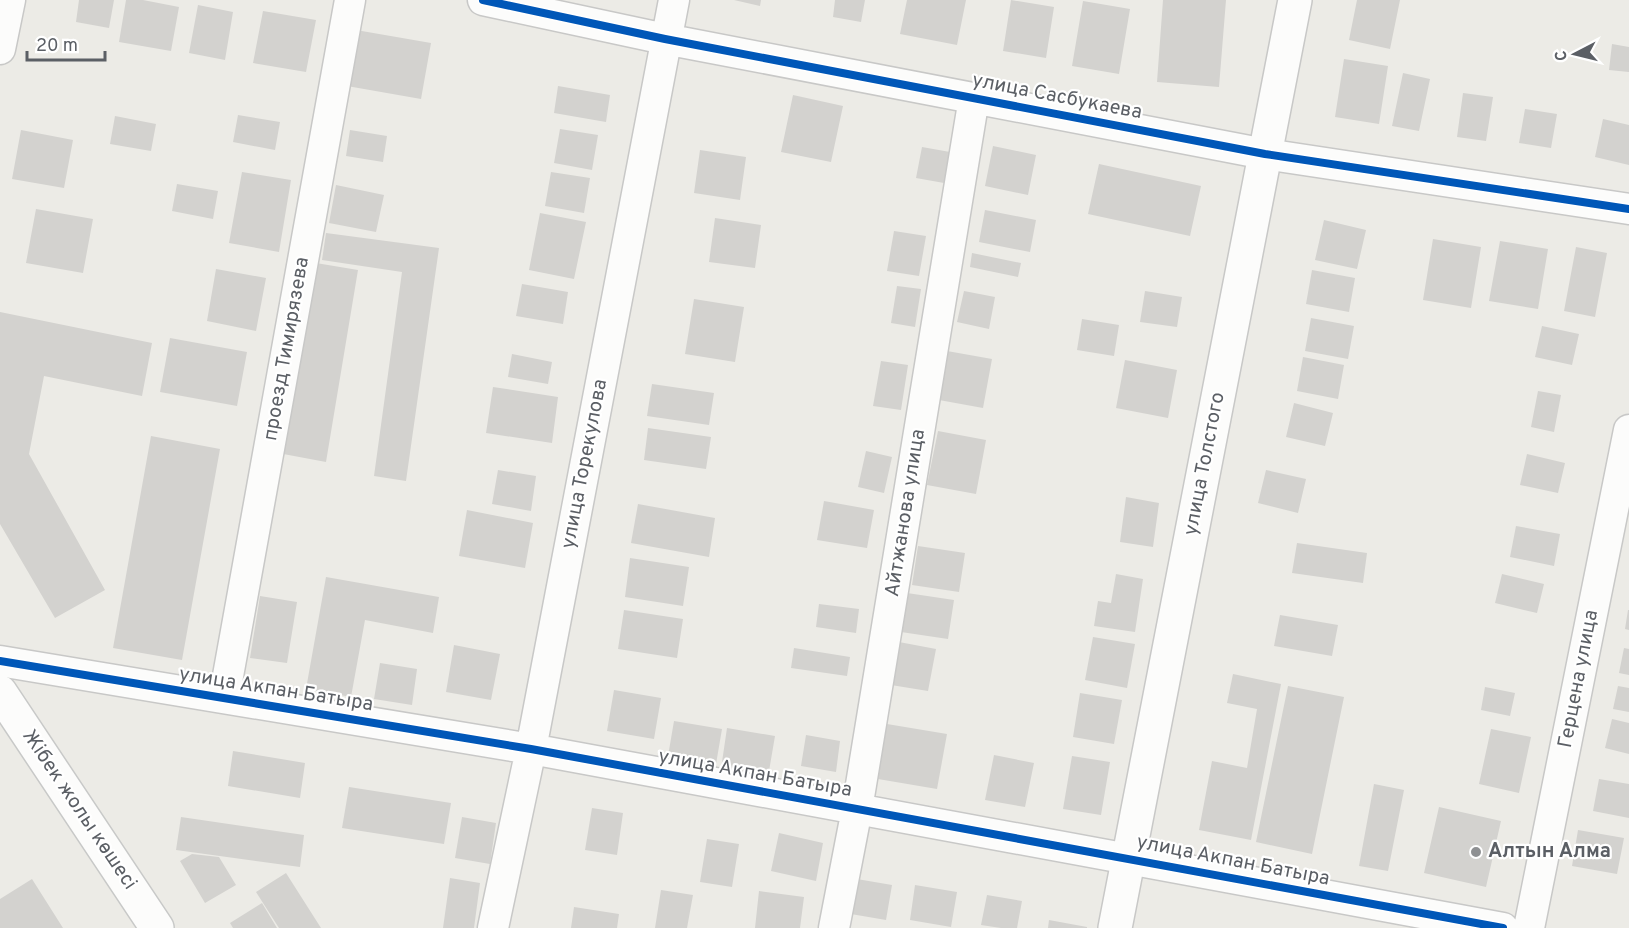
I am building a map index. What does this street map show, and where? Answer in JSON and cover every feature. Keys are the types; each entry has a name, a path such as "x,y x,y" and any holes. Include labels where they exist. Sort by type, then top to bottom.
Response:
{"street":[{"path":"0,49 10,0"},
{"name":"проезд Тимирязева","path":"224,698 350,0"},
{"name":"улица Сасбукаева","path":"483,0 665,39 1265,154 1629,209"},
{"name":"улица Торекулова","path":"493,928 531,749 674,0"},
{"name":"улица Толстого","path":"1115,928 1295,0"},
{"name":"Айтжанова улица","path":"834,928 857,809 974,98"},
{"name":"Герцена улица","path":"1529,928 1629,430"},
{"name":"улица Акпан Батыра","path":"0,661 531,749 1503,928"},
{"name":"Жібек жолы көшесі","path":"0,692 157,928"}],"building":[{"path":"79,0 114,0 109,28 76,22"},
{"path":"126,0 143,0 179,7 171,51 119,42"},
{"path":"734,0 761,0 760,6"},
{"path":"835,0 865,0 861,22 833,17"},
{"path":"907,0 966,0 957,45 900,34"},
{"path":"1011,0 1054,7 1046,58 1003,51"},
{"path":"1163,0 1226,0 1219,87 1157,82"},
{"path":"1357,0 1400,0 1390,49 1349,40"},
{"path":"1083,1 1130,9 1119,74 1072,66"},
{"path":"198,5 233,12 225,60 189,53"},
{"path":"263,11 316,20 306,72 253,63"},
{"path":"356,30 431,43 421,99 347,86"},
{"path":"1612,44 1629,47 1629,72 1609,70"},
{"path":"1344,59 1388,66 1379,124 1335,117"},
{"path":"1403,73 1430,79 1419,131 1392,126"},
{"path":"558,86 610,95 606,122 554,113"},
{"path":"1463,93 1493,97 1486,141 1457,137"},
{"path":"793,95 843,106 831,162 781,152"},
{"path":"1525,109 1557,114 1551,148 1519,143"},
{"path":"238,115 280,122 275,150 233,142"},
{"path":"115,116 156,124 151,151 110,144"},
{"path":"1603,119 1629,125 1629,165 1595,157"},
{"path":"560,129 598,135 592,170 554,163"},
{"path":"21,130 73,140 64,188 12,179"},
{"path":"350,130 387,136 383,162 346,156"},
{"path":"993,146 1036,155 1028,195 985,186"},
{"path":"922,147 950,152 944,183 916,178"},
{"path":"700,150 746,157 740,200 694,193"},
{"path":"1099,164 1201,186 1190,236 1088,214"},
{"path":"242,172 291,180 279,252 229,243"},
{"path":"551,172 590,178 584,213 545,206"},
{"path":"177,184 218,191 213,219 172,211"},
{"path":"336,185 384,195 376,232 329,223"},
{"path":"36,209 93,219 83,273 26,263"},
{"path":"985,210 1036,220 1030,252 979,242"},
{"path":"540,213 586,222 574,279 529,270"},
{"path":"715,218 761,225 755,268 709,262"},
{"path":"1324,220 1366,230 1357,269 1315,260"},
{"path":"894,231 926,236 919,276 887,271"},
{"path":"326,233 439,248 406,481 374,476 402,272 322,260"},
{"path":"1433,239 1481,247 1471,308 1423,300"},
{"path":"1500,241 1548,249 1538,309 1489,301"},
{"path":"1576,247 1607,253 1595,317 1564,311"},
{"path":"972,253 1021,263 1018,277 970,267"},
{"path":"310,262 358,270 326,462 278,453"},
{"path":"216,269 266,278 256,331 207,321"},
{"path":"1312,270 1355,278 1349,312 1306,304"},
{"path":"522,284 568,292 563,324 516,316"},
{"path":"897,286 921,289 915,327 891,323"},
{"path":"964,291 995,297 989,329 957,322"},
{"path":"1145,291 1182,297 1177,327 1140,322"},
{"path":"694,299 744,307 735,362 685,354"},
{"path":"0,312 152,343 142,396 44,376 29,454 105,590 55,618 0,524"},
{"path":"1311,318 1354,326 1348,359 1305,351"},
{"path":"1082,319 1119,325 1114,356 1077,350"},
{"path":"1542,326 1579,334 1572,365 1535,357"},
{"path":"170,338 247,352 237,406 160,392"},
{"path":"947,351 992,359 983,408 939,400"},
{"path":"512,354 552,362 548,384 508,377"},
{"path":"1303,357 1344,365 1338,399 1297,391"},
{"path":"1125,360 1177,370 1168,418 1116,408"},
{"path":"881,361 908,365 901,410 873,406"},
{"path":"652,384 714,393 709,425 647,416"},
{"path":"493,387 558,397 552,443 486,433"},
{"path":"1538,391 1561,395 1554,432 1531,427"},
{"path":"1294,403 1333,413 1325,446 1286,437"},
{"path":"648,428 711,437 706,469 644,460"},
{"path":"938,431 986,440 976,494 927,485"},
{"path":"151,436 220,449 182,660 113,648"},
{"path":"866,451 892,457 884,493 858,487"},
{"path":"1527,454 1565,463 1558,493 1520,485"},
{"path":"498,470 536,476 531,511 492,504"},
{"path":"1266,470 1306,479 1298,513 1258,503"},
{"path":"1126,497 1159,503 1153,547 1120,542"},
{"path":"824,501 874,510 867,548 817,540"},
{"path":"638,504 715,518 709,557 631,543"},
{"path":"467,510 533,523 525,568 459,556"},
{"path":"1516,526 1560,534 1554,566 1510,557"},
{"path":"1297,543 1367,553 1363,583 1292,573"},
{"path":"918,546 965,553 959,592 912,585"},
{"path":"630,558 689,567 683,606 625,597"},
{"path":"1116,574 1143,579 1135,632 1094,626 1098,601 1111,603"},
{"path":"1502,574 1544,584 1537,613 1495,603"},
{"path":"326,577 439,597 433,633 365,620 351,697 306,689"},
{"path":"907,593 954,600 948,639 901,632"},
{"path":"260,596 297,602 287,663 250,658"},
{"path":"819,604 859,609 856,633 816,627"},
{"path":"624,610 683,619 677,658 618,649"},
{"path":"1629,610 1629,630 1625,629"},
{"path":"1280,615 1338,625 1332,656 1274,646"},
{"path":"1093,637 1135,644 1127,688 1085,680"},
{"path":"899,642 936,649 928,691 891,685"},
{"path":"454,645 500,654 491,700 446,692"},
{"path":"794,648 850,657 847,676 791,668"},
{"path":"1624,648 1629,649 1629,675 1619,673"},
{"path":"380,663 417,669 412,705 374,699"},
{"path":"1233,674 1281,684 1251,840 1199,830 1212,761 1247,768 1257,709 1227,703"},
{"path":"1288,686 1344,697 1312,854 1256,842"},
{"path":"1618,686 1629,688 1629,712 1613,709"},
{"path":"1485,687 1515,693 1510,716 1481,710"},
{"path":"614,690 661,698 654,739 607,731"},
{"path":"1080,693 1122,700 1114,744 1073,737"},
{"path":"1612,719 1629,723 1629,754 1605,748"},
{"path":"674,721 722,729 715,770 667,762"},
{"path":"887,724 947,734 937,789 878,779"},
{"path":"727,728 775,736 768,777 721,769"},
{"path":"1491,729 1531,737 1519,793 1479,784"},
{"path":"806,735 840,741 836,772 801,766"},
{"path":"233,751 305,763 300,798 228,786"},
{"path":"994,755 1034,763 1025,807 985,800"},
{"path":"1072,756 1110,762 1101,815 1063,809"},
{"path":"1599,779 1629,784 1629,818 1593,811"},
{"path":"1374,784 1404,790 1388,871 1359,866"},
{"path":"349,787 451,803 444,844 342,828"},
{"path":"1439,807 1501,821 1486,887 1424,873"},
{"path":"592,808 623,813 617,855 585,850"},
{"path":"181,817 304,835 300,867 176,850"},
{"path":"462,817 496,823 490,864 455,858"},
{"path":"1578,830 1624,838 1617,874 1572,866"},
{"path":"779,833 823,843 816,881 771,871"},
{"path":"707,839 739,844 732,887 700,882"},
{"path":"192,854 219,857 236,885 205,903 180,861"},
{"path":"286,873 321,928 279,928 256,892"},
{"path":"450,878 480,883 474,928 443,928"},
{"path":"851,878 892,885 886,920 845,913"},
{"path":"32,879 63,928 0,928 0,899"},
{"path":"915,885 957,892 951,927 910,920"},
{"path":"661,890 693,895 687,928 655,928"},
{"path":"759,891 804,897 800,928 755,928"},
{"path":"987,895 1022,901 1017,928 981,925"},
{"path":"262,903 277,928 233,928 230,923"},
{"path":"574,907 619,914 617,928 571,928"},
{"path":"1049,920 1087,927 1087,928 1048,928"}],"cycle path":[{"path":"483,0 665,39 1265,154 1629,209"},
{"path":"0,661 531,749 1503,928"}],"place":[{"name":"Алтын Алма","path":"1476,852"}]}
